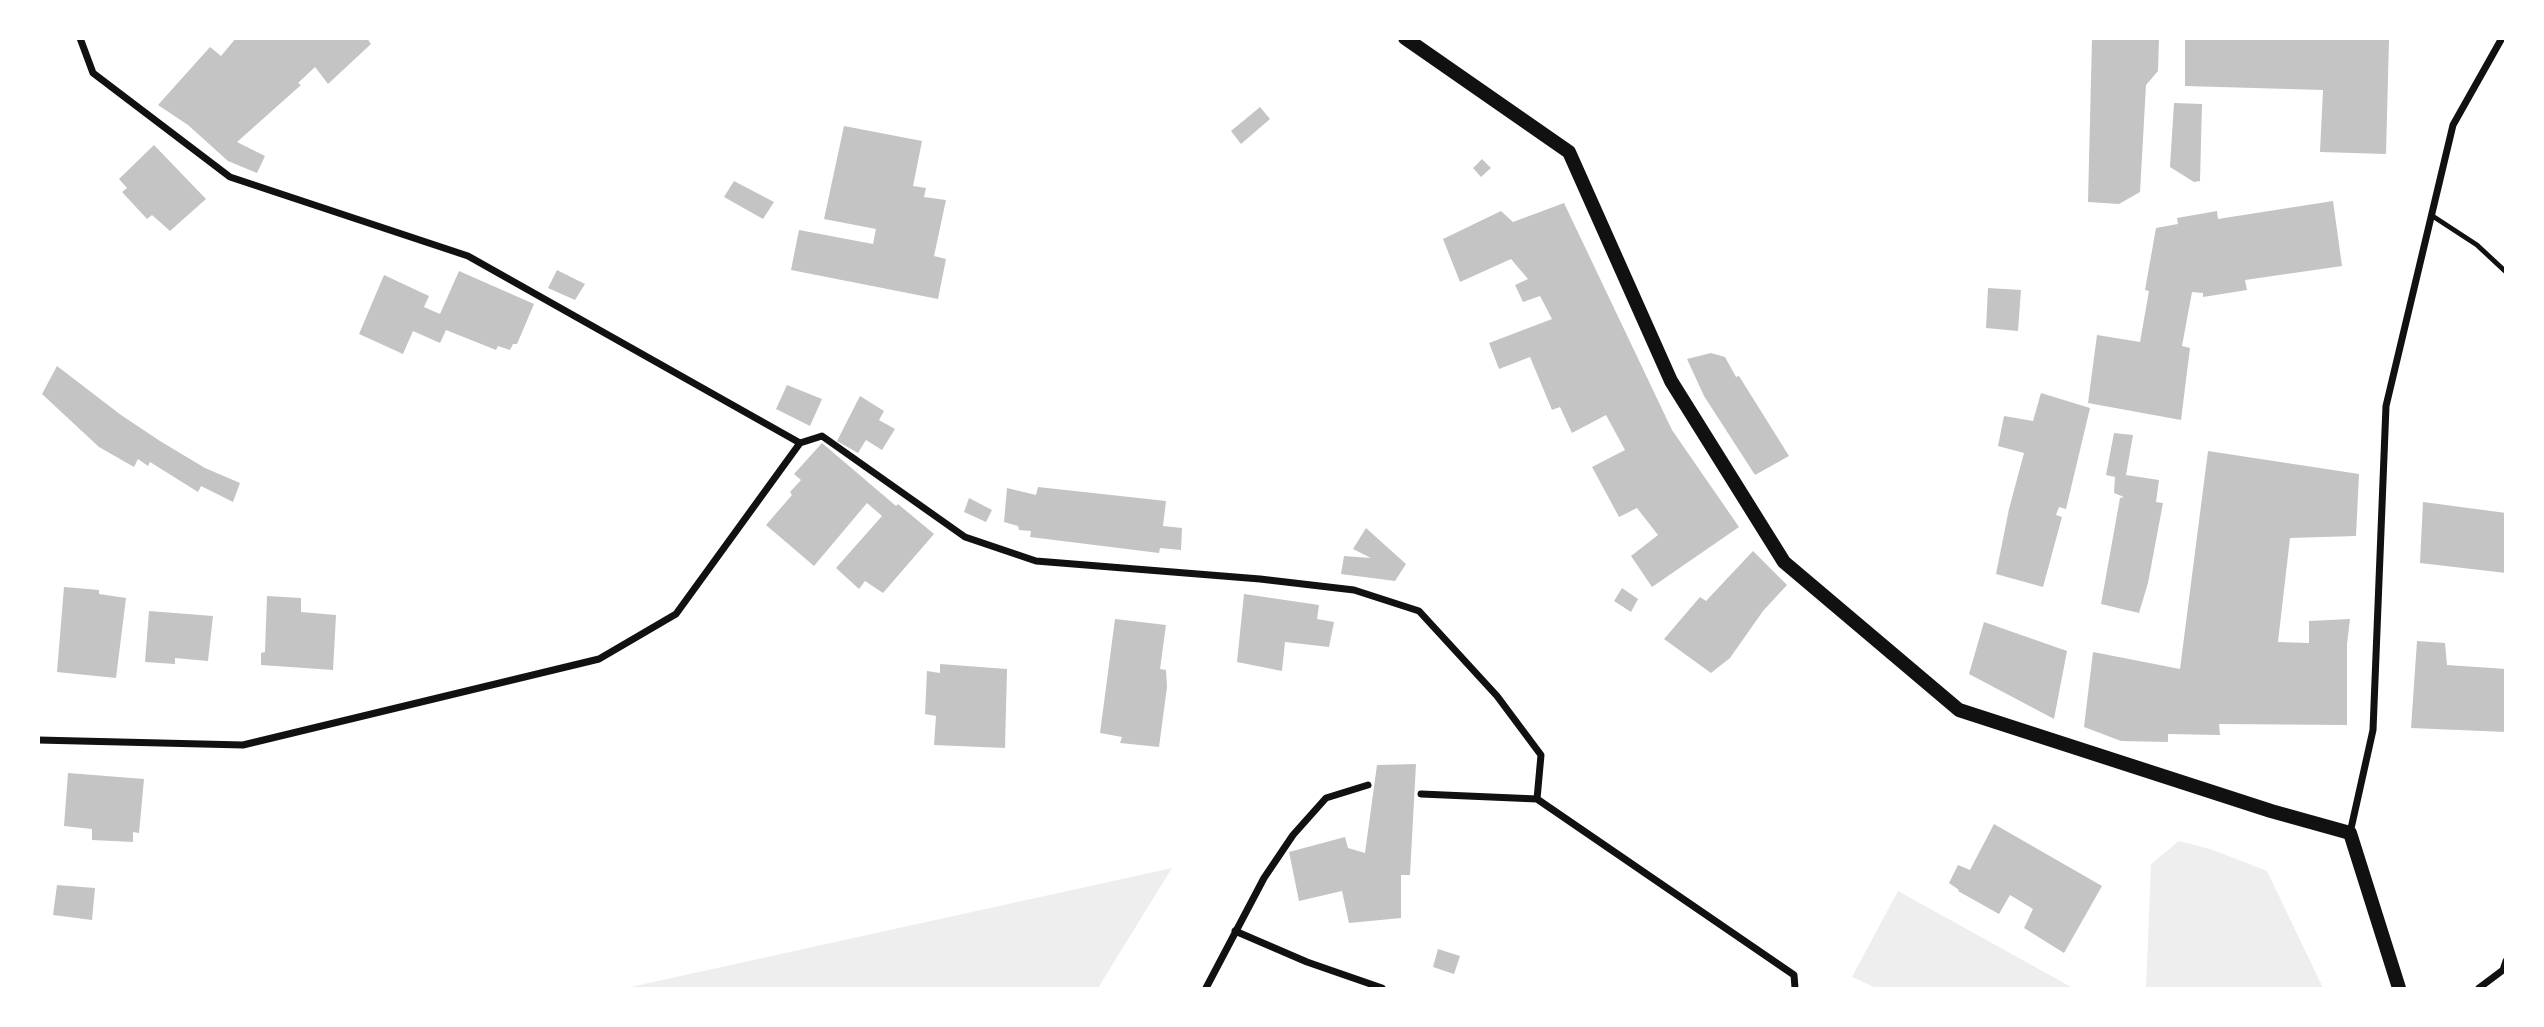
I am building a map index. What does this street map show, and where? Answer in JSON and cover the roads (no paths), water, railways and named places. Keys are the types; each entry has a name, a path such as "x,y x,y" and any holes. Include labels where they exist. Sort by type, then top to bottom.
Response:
{"main road":[{"path":"1405,38 1569,152 1671,381 1784,562 1959,710 2271,811 2350,833 2399,989"}],"street":[{"path":"80,38 93,72 230,177 468,256 800,443"},
{"path":"2350,833 2372,730 2386,406 2453,125 2502,38"},
{"path":"38,740 243,745 599,659 676,614 800,443 822,436 965,537 1036,561 1260,579 1354,590 1419,611 1497,696 1541,755 1537,799"},
{"path":"1206,989 1264,878 1293,835 1326,798 1368,785"},
{"path":"1421,794 1537,799 1794,975 1795,989"},
{"path":"1235,931 1307,962 1381,988"},
{"path":"2479,989 2502,970 2505,961"}],"lane":[{"path":"2431,215 2477,245 2505,272"}]}
